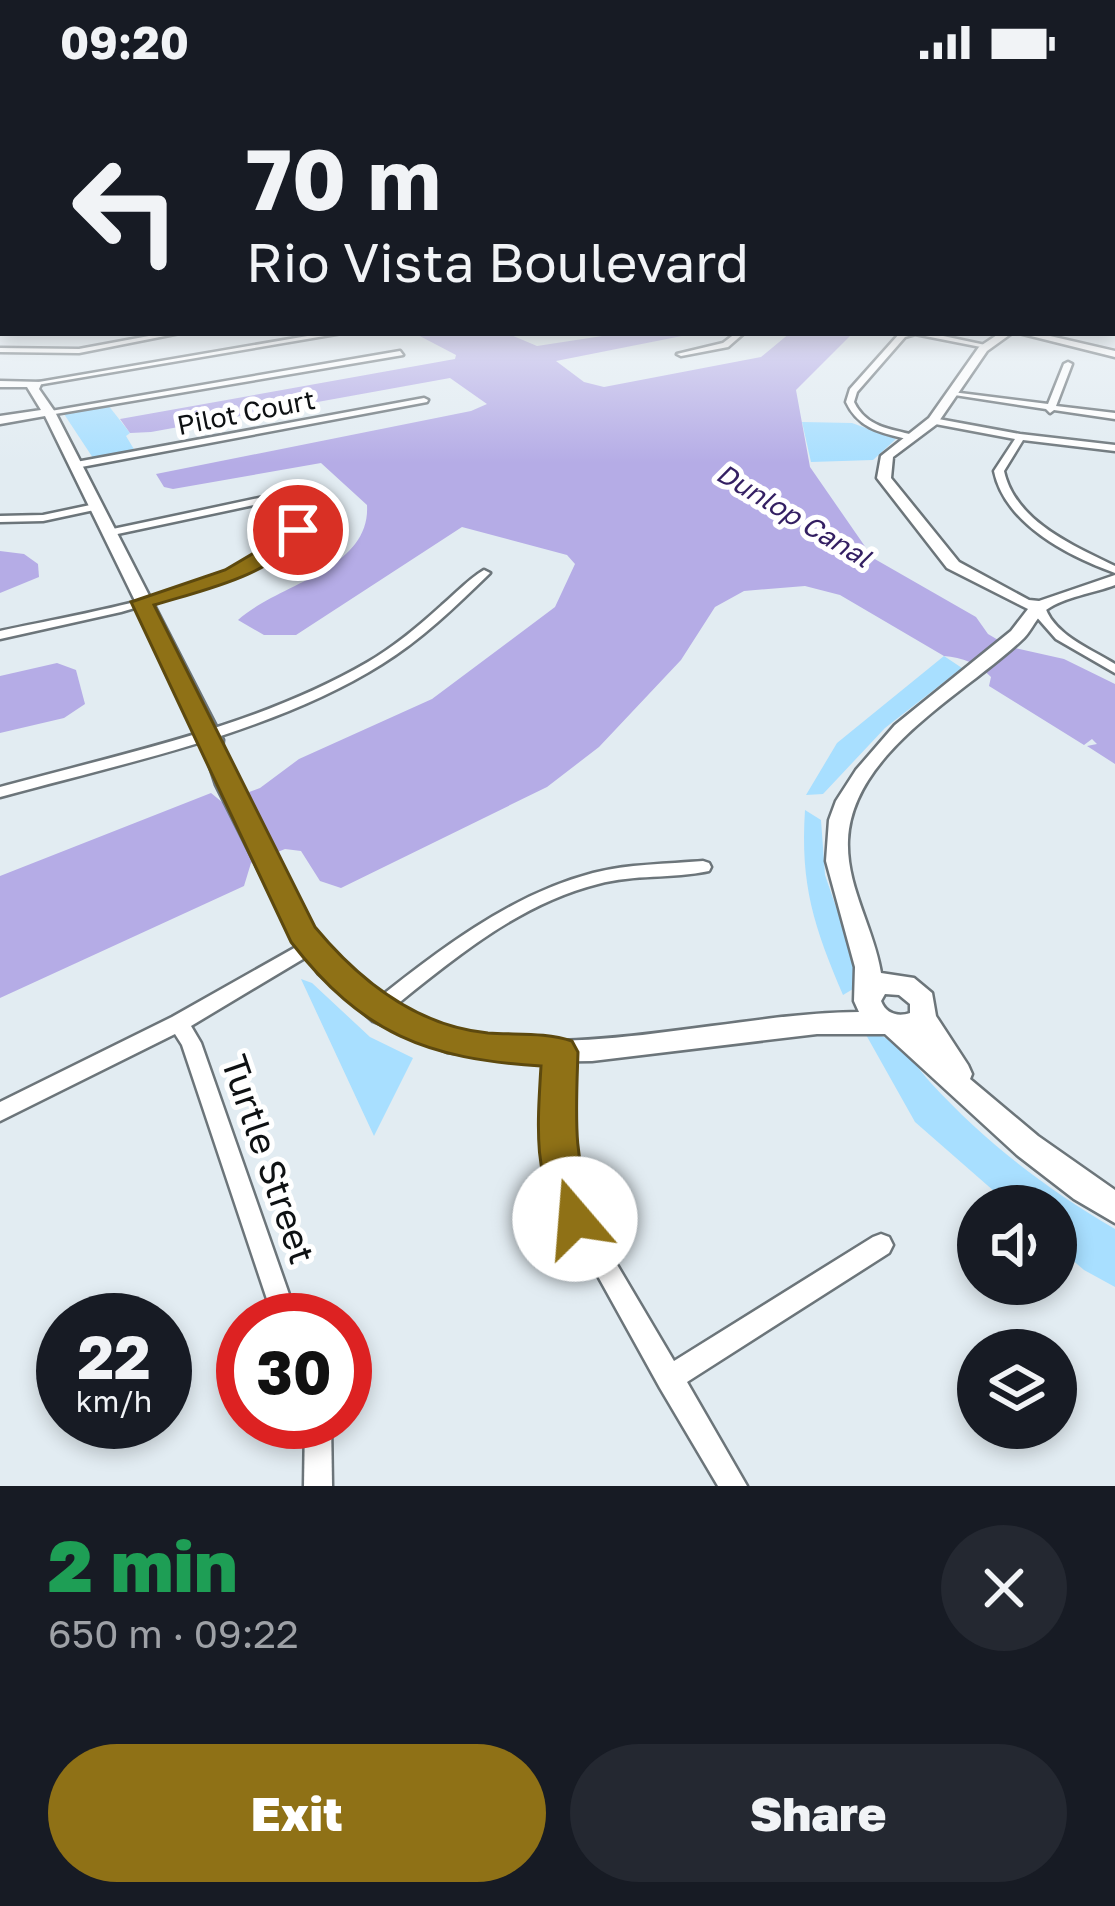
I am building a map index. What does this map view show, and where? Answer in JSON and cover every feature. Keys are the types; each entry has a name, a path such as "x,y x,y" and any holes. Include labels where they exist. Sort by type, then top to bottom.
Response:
{"street":[{"path":"0,350 88,350 160,336"},
{"path":"0,384 30,386 320,336"},
{"path":"681,354 725,345 736,336"},
{"path":"902,336 850,399 854,415 865,423 911,437"},
{"path":"931,336 986,346"},
{"path":"1002,336 986,346 933,421 887,456 884,478 949,560 968,575 1031,600 1090,590 1115,580"},
{"path":"1038,336 1115,352"},
{"path":"1052,336 1115,352"},
{"path":"88,350 101,372"},
{"path":"0,420 400,353"},
{"path":"1050,410 1069,364"},
{"path":"30,386 76,465 312,945 340,980 378,1009 430,1034 481,1047 560,1052 820,1021 901,1022 923,1000 899,983 855,926"},
{"path":"952,394 1115,416"},
{"name":"Pilot Court","path":"76,465 424,400"},
{"path":"933,421 1115,448"},
{"path":"1020,437 999,471 1005,493 1050,536 1115,570"},
{"path":"0,635 142,602 232,575 288,542 298,530 299,518 286,502 273,498 108,533"},
{"path":"0,518 43,518 95,507"},
{"path":"0,792 207,731 340,682 436,618 484,573"},
{"path":"1031,600 1056,632 1115,669"},
{"path":"1016,635 1031,600"},
{"path":"1056,632 1036,628 1016,635 892,736 843,810 838,857 867,962 872,1011 901,1022 977,1101 1050,1165 1115,1208"},
{"path":"378,1009 452,952 569,887 609,876 703,866"},
{"path":"0,1112 178,1023 312,945"},
{"path":"820,1021 880,982 899,983"},
{"name":"Turtle Street","path":"178,1023 191,1043 277,1293"},
{"path":"560,1052 555,1149 564,1195 733,1486"},
{"path":"669,1379 881,1244"},
{"path":"318,1449 319,1486"}],"shaded area":[{"path":"108,405 130,433 126,436 135,451 93,458 64,414"},
{"path":"802,422 852,423 896,439 873,460 811,462"},
{"path":"944,656 962,668 885,728 823,794 806,795 837,743"},
{"path":"805,810 821,820 825,875 856,965 858,986 843,995 811,905"},
{"path":"301,979 312,983 370,1037 413,1058 374,1136"},
{"path":"865,1033 894,1043 994,1144 1047,1185 987,1185 915,1122"},
{"path":"1077,1205 1115,1229 1115,1287 1077,1264"}],"water":[{"name":"Dunlop Canal","path":"420,336 513,336 537,346 602,336 682,336 556,361 584,382 604,387 761,357 786,336 850,336 796,390 810,467 873,558 976,617 988,634 1010,647 1064,659 1115,684 1115,764 1087,746 1097,744 1092,739 1084,745 989,686 991,677 976,665 944,656 840,595 805,586 744,591 715,607 681,660 599,747 547,787 341,888 320,881 301,851 285,849 251,863 244,886 0,998 0,876 211,793 222,802 260,788 299,759 432,699 555,607 575,564 567,555 462,527 296,635 264,635 238,620 338,560 364,527 367,505 321,463 173,489 164,487 156,474 487,404 450,378 151,432 130,433 120,419 455,359 456,355"},
{"path":"0,551 24,554 38,564 39,577 0,593"},
{"path":"57,663 76,670 85,704 64,718 0,733 0,676"}],"route":[{"path":"298,530 288,542 232,575 142,602 302,934 340,980 378,1009 430,1034 512,1052 560,1052 555,1149 564,1195 575,1219"}]}
